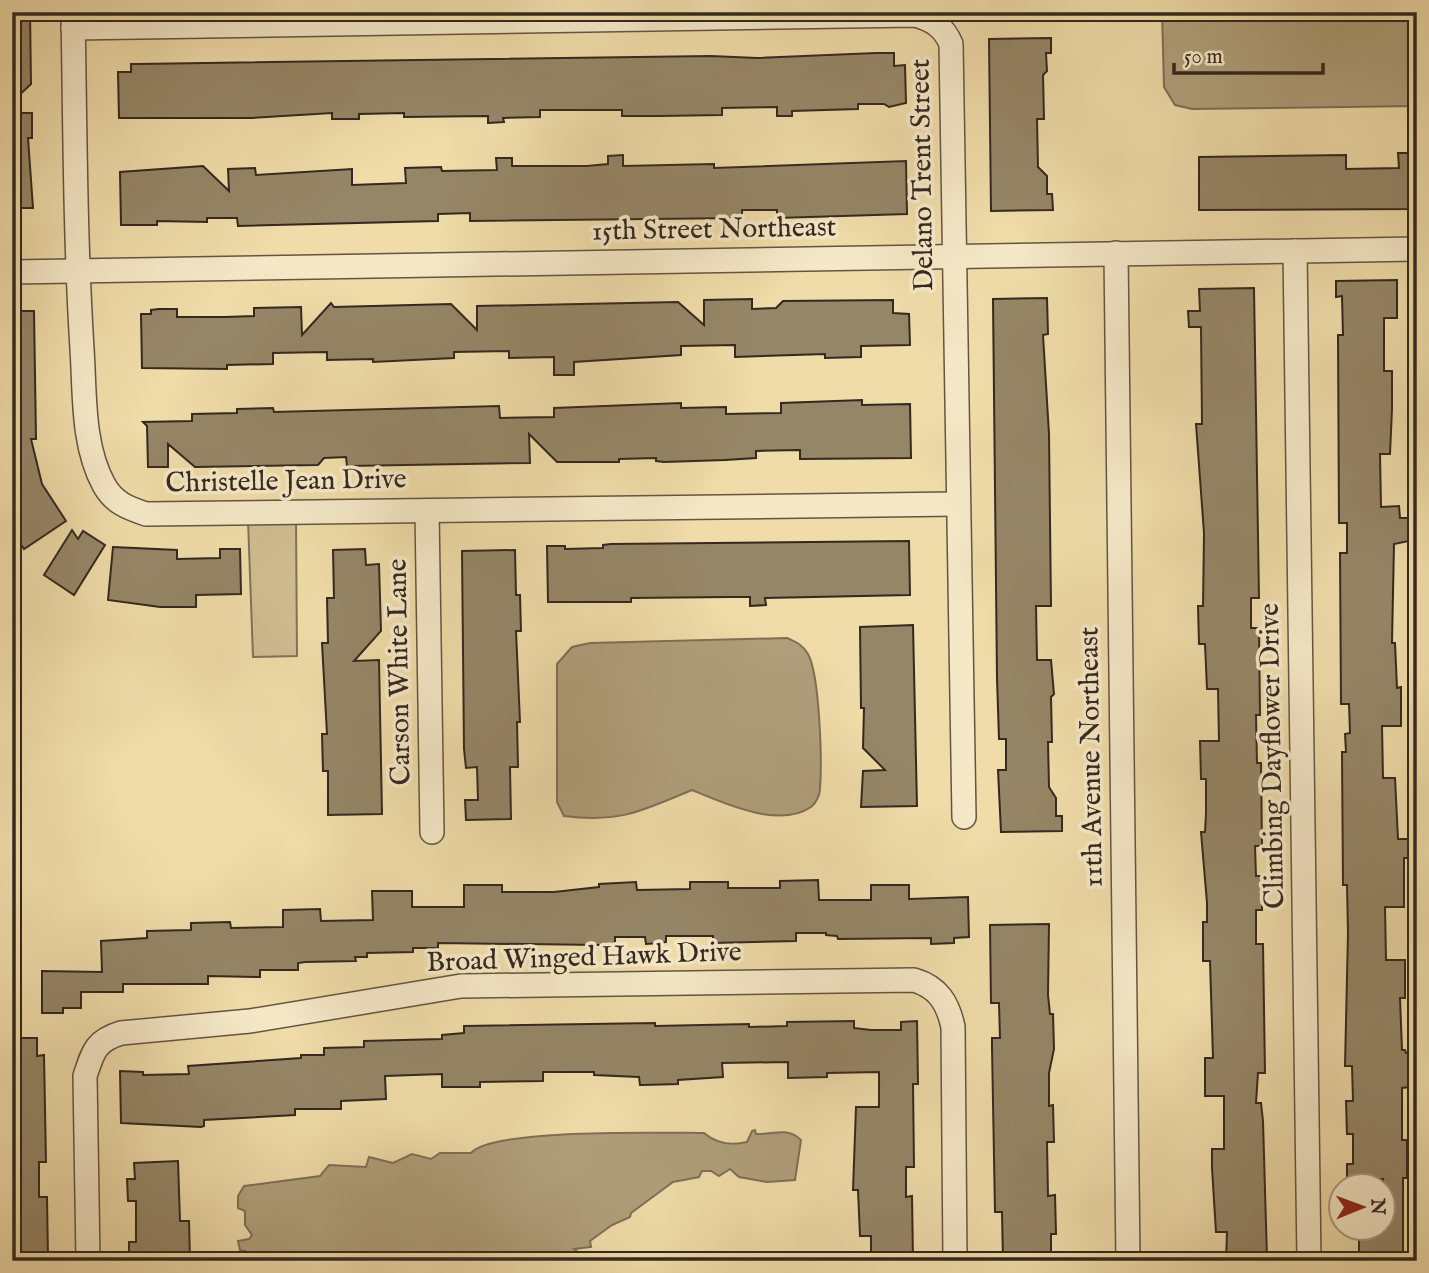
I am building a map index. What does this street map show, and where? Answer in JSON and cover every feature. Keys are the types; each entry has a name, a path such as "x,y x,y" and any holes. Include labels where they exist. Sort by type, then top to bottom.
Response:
{"street":[{"name":"Delano Trent Street","path":"73,20 915,15 929,19 946,31 951,44 964,817"},
{"name":"Christelle Jean Drive","path":"73,20 77,270 87,431 94,462 105,487 122,507 146,514 957,504"},
{"name":"15th Street Northeast","path":"12,272 1417,249"},
{"name":"Climbing Dayflower Drive","path":"1295,251 1310,1261"},
{"name":"11th Avenue Northeast","path":"1116,253 1128,1261"},
{"name":"Carson White Lane","path":"427,510 432,832"},
{"name":"Broad Winged Hawk Drive","path":"88,1261 85,1076 93,1051 104,1038 121,1033 250,1021 461,986 914,981 927,984 938,993 949,1010 953,1027 955,1261"}],"shaded area":[{"path":"1162,12 1417,12 1417,106 1192,109 1175,105 1164,87"},
{"path":"248,520 296,520 297,656 253,657"},
{"path":"787,638 799,644 808,654 815,681 821,776 819,794 811,807 798,813 767,815 735,807 692,790 630,814 601,818 564,816 557,802 557,664 572,647 590,643"},
{"path":"755,1130 756,1134 790,1133 801,1140 795,1180 767,1182 739,1177 730,1169 719,1176 711,1171 702,1171 699,1177 673,1182 631,1213 630,1217 612,1225 590,1241 591,1247 574,1249 583,1256 582,1261 247,1261 246,1251 240,1250 238,1241 249,1239 252,1235 245,1225 245,1211 238,1208 238,1196 244,1186 320,1176 329,1165 366,1167 369,1157 393,1163 412,1154 431,1159 440,1153 471,1153 485,1145 511,1139 581,1134 704,1133 724,1143 735,1144 747,1142"}],"building":[{"path":"12,12 30,12 31,84 12,102"},
{"path":"1051,38 1051,53 1046,53 1047,71 1043,75 1044,119 1037,119 1038,167 1047,176 1047,194 1052,194 1053,210 991,211 989,39"},
{"path":"894,53 894,66 905,65 906,103 889,107 884,104 858,104 858,109 792,111 792,116 777,116 777,107 722,108 722,115 659,116 622,116 622,110 540,110 540,117 503,118 504,122 488,123 488,116 404,117 404,113 359,114 359,119 332,119 332,113 251,118 119,118 118,72 131,72 131,64 711,56 757,58"},
{"path":"12,113 32,113 32,138 28,138 33,208 12,208"},
{"path":"1398,153 1417,153 1417,208 1414,209 1199,210 1199,157 1346,155 1346,169 1399,168"},
{"path":"623,155 623,166 714,164 714,168 906,161 907,214 777,218 777,210 742,210 742,218 470,221 470,213 438,214 438,221 238,226 237,218 207,218 207,222 157,221 157,225 121,225 120,172 203,166 229,191 228,169 255,168 256,175 352,169 352,185 406,183 405,168 441,167 442,171 497,170 496,158 512,158 512,166 587,166 608,164 608,156"},
{"path":"1397,280 1397,318 1384,318 1384,371 1392,371 1390,454 1380,454 1381,507 1399,506 1400,518 1409,518 1409,541 1394,544 1392,643 1395,643 1397,688 1401,687 1401,726 1382,726 1383,778 1395,778 1398,839 1409,839 1410,858 1404,858 1404,907 1385,907 1386,960 1405,960 1405,998 1400,998 1402,1050 1406,1053 1417,1053 1417,1086 1402,1088 1402,1140 1407,1140 1407,1178 1403,1178 1403,1261 1359,1261 1359,1242 1398,1242 1398,1172 1347,1172 1347,1164 1353,1164 1353,1134 1347,1134 1346,1101 1353,1101 1352,1066 1345,1066 1348,933 1347,885 1343,885 1342,752 1346,752 1345,734 1350,733 1349,704 1341,704 1340,553 1347,553 1347,523 1339,523 1338,335 1343,335 1342,296 1336,297 1336,281"},
{"path":"1254,288 1259,598 1251,598 1251,628 1259,628 1260,715 1256,715 1257,763 1261,763 1262,846 1255,846 1256,876 1262,876 1262,910 1256,910 1256,944 1263,944 1265,1073 1258,1073 1256,1103 1261,1103 1263,1121 1267,1259 1226,1261 1227,1232 1216,1232 1212,1168 1212,1149 1224,1149 1224,1096 1205,1096 1205,1058 1213,1058 1210,961 1203,961 1203,922 1207,922 1207,903 1201,832 1205,832 1206,779 1201,779 1200,741 1219,741 1218,689 1207,689 1205,644 1199,644 1198,606 1203,606 1204,533 1196,424 1202,424 1201,327 1189,327 1188,311 1200,311 1199,289"},
{"path":"1047,298 1048,334 1043,335 1049,434 1051,606 1036,606 1037,660 1051,660 1054,694 1051,697 1052,742 1048,742 1049,787 1056,798 1056,816 1062,816 1062,831 1001,832 998,770 1006,770 1006,739 999,739 997,678 993,299"},
{"path":"752,299 752,309 776,308 783,301 893,300 893,313 909,314 910,345 861,346 861,357 825,358 825,354 735,357 735,345 681,346 681,355 574,362 574,375 554,375 554,357 509,358 509,351 454,352 454,358 373,362 373,359 327,360 327,352 273,353 273,364 227,365 227,369 142,368 141,314 151,314 151,310 159,309 177,309 177,317 225,317 254,316 254,308 301,307 302,335 331,303 334,307 451,304 477,330 477,306 678,302 704,325 704,300"},
{"path":"12,311 34,311 36,439 31,439 42,484 66,521 24,549 18,540 12,538"},
{"path":"862,400 862,405 910,404 911,458 800,459 800,450 756,451 756,458 725,460 664,462 656,461 656,458 619,459 619,462 557,462 529,434 530,463 347,466 346,457 324,458 318,465 195,467 168,444 168,467 148,467 147,426 143,422 192,421 192,414 237,413 237,409 273,408 274,412 499,406 500,418 554,417 554,408 681,403 681,408 726,407 726,414 781,413 781,403"},
{"path":"72,530 78,539 83,531 105,545 74,595 44,575"},
{"path":"909,541 910,595 765,598 766,605 750,606 750,597 548,602 547,546 565,546 565,549 603,548 603,545 611,544"},
{"path":"113,547 177,550 177,559 220,558 220,549 240,549 241,594 196,595 196,607 160,607 108,600"},
{"path":"365,549 366,565 379,564 381,631 354,661 379,660 382,814 328,815 328,771 323,771 322,734 327,734 322,643 328,643 327,598 334,598 333,550"},
{"path":"515,550 516,595 520,595 521,631 516,631 520,722 517,722 518,767 510,767 511,819 466,820 465,800 478,800 477,767 466,768 464,749 462,551"},
{"path":"913,625 917,806 861,807 863,771 885,770 863,748 860,627"},
{"path":"818,880 819,900 871,900 871,885 909,885 909,899 968,897 969,937 954,938 954,943 931,944 931,938 838,939 837,936 826,933 796,933 796,941 713,943 713,936 666,936 666,942 646,944 645,937 615,937 615,944 600,945 438,943 438,948 413,948 413,952 367,953 367,957 355,957 356,961 298,963 298,970 260,970 260,977 208,976 208,984 123,984 123,992 81,992 81,1008 63,1008 63,1013 42,1013 42,971 102,972 101,941 147,938 147,931 191,930 191,923 230,922 231,928 283,927 283,910 320,909 321,921 373,920 372,891 412,891 412,907 464,907 464,885 502,885 502,892 554,892 599,887 599,884 636,882 637,890 690,889 690,882 728,882 728,888 780,888 780,881"},
{"path":"1049,924 1048,995 1050,1014 1053,1014 1054,1049 1049,1073 1049,1106 1053,1105 1054,1142 1047,1142 1048,1196 1055,1195 1056,1234 1051,1234 1051,1261 1003,1261 1002,1212 995,1212 992,1038 1000,1038 999,1003 991,1003 990,925"},
{"path":"854,1021 854,1028 901,1030 901,1022 917,1021 918,1084 913,1084 914,1167 906,1167 906,1197 912,1196 913,1261 871,1261 871,1236 860,1236 858,1190 853,1190 856,1107 879,1107 879,1072 827,1073 827,1077 788,1078 788,1062 722,1063 723,1077 678,1080 678,1084 640,1085 639,1077 594,1075 594,1072 543,1072 543,1081 480,1082 480,1087 442,1087 442,1074 385,1076 386,1099 341,1101 341,1109 295,1109 295,1115 204,1120 204,1126 201,1127 121,1123 120,1071 143,1072 143,1075 189,1074 188,1066 324,1055 324,1048 364,1047 364,1041 442,1039 442,1035 464,1033 464,1026 655,1023 655,1026 749,1024 749,1027 787,1026 787,1022"},
{"path":"12,1038 37,1038 37,1056 44,1055 46,1162 39,1162 39,1197 47,1197 48,1258 12,1258"},
{"path":"178,1161 180,1221 189,1221 190,1259 129,1260 129,1242 136,1242 136,1201 128,1201 127,1179 135,1179 134,1163"}]}
